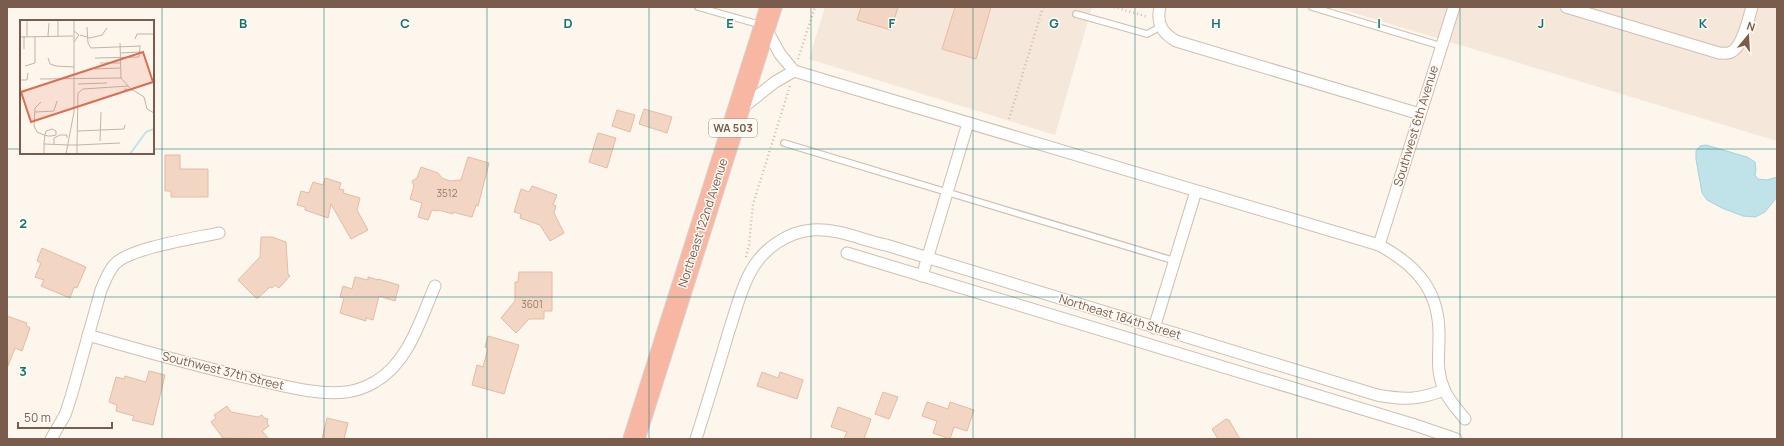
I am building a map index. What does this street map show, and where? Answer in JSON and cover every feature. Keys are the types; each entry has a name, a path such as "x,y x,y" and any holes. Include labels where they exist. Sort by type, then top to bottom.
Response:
{"highway":[{"name":"Northeast 122nd Avenue","path":"634,439 768,17"}],"street":[{"path":"1160,7 1160,27 1166,35 1176,41 1420,114"},
{"name":"Southwest 6th Avenue","path":"1379,245 1454,7"},
{"path":"1566,7 1719,53 1731,53 1741,41 1752,7"},
{"path":"768,17 780,54 794,71 1379,245 1408,263 1419,274 1428,288 1438,320 1440,338 1438,354 1439,372 1444,390 1465,419"},
{"path":"738,111 775,82 794,71"},
{"path":"922,276 968,123"},
{"path":"1154,328 1196,191"},
{"name":"Northeast 184th Street","path":"696,439 738,305 751,271 764,254 777,242 795,234 812,230 830,230 928,257 978,274 1377,395 1409,399 1424,397 1444,390"},
{"path":"51,439 65,415 101,290 114,264 125,257 139,252 219,232"},
{"name":"Northeast 184th Street","path":"847,253 1415,425 1456,439"},
{"name":"Southwest 37th Street","path":"88,335 196,366 320,392 346,392 360,389 375,382 384,376 401,360 411,342 435,286"}],"lane":[{"path":"698,7 768,17"},
{"path":"1312,7 1442,46"},
{"path":"1076,14 1147,34 1160,27"},
{"path":"784,142 1175,261"}],"path":[{"path":"746,259 749,245 753,204 815,7"},
{"path":"1009,119 1043,7"},
{"path":"1114,7 1148,17 1160,27"}],"shaded area":[{"path":"825,7 1092,7 1055,135 809,59"},
{"path":"1334,7 1777,7 1777,141"}],"water":[{"path":"1706,145 1747,157 1755,162 1755,175 1758,179 1767,180 1777,177 1777,197 1765,212 1755,217 1743,216 1722,208 1707,200 1702,193 1696,159 1696,151 1700,146"}],"building":[{"path":"861,7 898,7 891,30 857,20"},
{"path":"955,7 991,7 976,59 942,49"},
{"path":"644,109 672,117 667,133 639,124"},
{"path":"617,110 635,115 630,132 612,126"},
{"path":"598,133 616,138 607,168 589,162"},
{"path":"165,155 180,155 180,169 208,169 208,197 171,197 171,191 165,191"},
{"path":"468,157 489,163 478,206 476,205 472,217 453,212 453,214 432,210 428,220 418,217 422,203 410,199 414,186 412,181 417,178 421,167 438,173 442,178 450,181 461,180"},
{"path":"325,178 341,183 339,189 344,190 343,193 360,198 357,210 368,230 351,239 331,204 328,218 305,210 305,207 297,205 301,191 309,193 313,182 323,185"},
{"path":"532,186 557,195 553,205 556,206 554,213 564,233 550,241 540,225 520,218 521,214 514,212 521,189 529,192"},
{"path":"261,237 272,237 286,242 288,274 290,276 279,288 275,285 272,288 270,287 258,298 256,298 238,280 260,257"},
{"path":"42,248 86,267 77,288 74,287 70,298 41,286 44,280 35,277 41,263 37,261"},
{"path":"519,272 552,272 552,311 544,311 544,319 529,319 516,333 501,318 515,301 515,282 518,282"},
{"path":"355,277 368,280 368,277 399,285 395,301 379,296 373,320 366,318 366,321 340,313 344,298 340,297 343,286 352,289"},
{"path":"7,316 27,323 26,325 30,328 22,351 15,348 8,366"},
{"path":"488,336 519,345 504,394 472,385 477,365 483,367 488,348 485,347"},
{"path":"149,371 165,375 153,425 132,420 134,416 116,411 117,405 109,402 116,377 124,379 125,376 146,382"},
{"path":"762,372 778,378 780,372 803,380 797,399 757,386"},
{"path":"883,392 898,397 889,419 875,414"},
{"path":"927,402 948,409 950,402 974,410 967,431 954,427 950,439 933,433 937,421 922,416"},
{"path":"227,406 231,412 258,417 262,415 264,418 268,419 267,423 269,426 262,431 269,439 223,438 211,422 216,418 214,415"},
{"path":"838,407 871,419 864,439 844,439 847,432 831,427"},
{"path":"327,418 348,423 344,439 322,439"},
{"path":"1226,419 1229,420 1240,439 1218,439 1212,429"}]}
